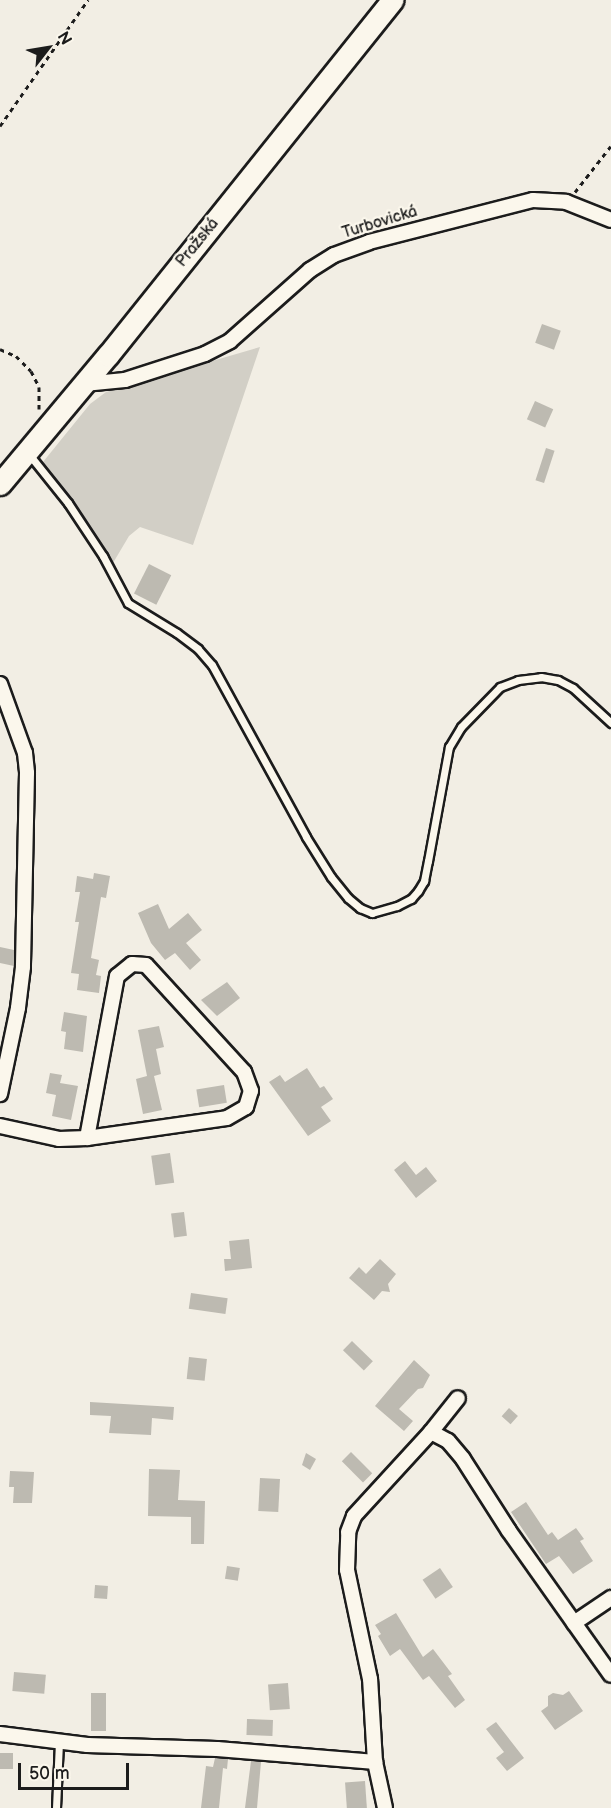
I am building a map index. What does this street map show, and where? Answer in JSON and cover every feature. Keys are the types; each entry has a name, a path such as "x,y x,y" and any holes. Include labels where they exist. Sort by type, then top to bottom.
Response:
{"main road":[{"name":"Pražská","path":"0,484 84,384 392,0"}],"street":[{"name":"Turbovická","path":"84,384 125,380 213,350 230,341 254,322 310,270 334,255 369,242 532,200 566,202 611,220"},
{"path":"0,684 25,753 27,773 23,967 18,1008 0,1094"},
{"path":"0,1126 59,1139 87,1138 227,1118 246,1107 251,1091 244,1071 146,965 132,964 117,976 87,1138"},
{"path":"385,1808 375,1762 370,1679 347,1570 348,1532 354,1516 431,1432 458,1398"},
{"path":"431,1432 448,1442 463,1459 509,1531 611,1675"},
{"path":"574,1623 611,1598"},
{"path":"0,1734 87,1745 217,1749 375,1762"}],"lane":[{"path":"27,452 69,503 103,556 128,603 177,633 198,649 212,666 312,847 331,877 348,898 360,908 372,913 397,906 411,900 417,891 423,881 428,861 449,747 461,727 500,687 518,680 541,676 558,680 573,688 611,723"},
{"path":"57,1808 59,1741"}],"path":[{"path":"0,126 88,0"},
{"path":"566,202 611,146"},
{"path":"0,349 16,356 31,371 39,387 38,413"}],"shaded area":[{"path":"260,347 193,545 140,527 129,536 113,563 43,462 90,404 106,392"}],"building":[{"path":"542,324 561,331 554,350 535,343"},
{"path":"535,401 553,409 545,427 527,419"},
{"path":"546,448 555,451 544,483 535,480"},
{"path":"149,564 171,575 156,605 134,593"},
{"path":"94,873 110,876 106,898 101,897 91,958 99,960 96,975 101,976 99,993 77,990 79,974 71,973 79,922 75,922 80,892 75,892 77,876 93,879"},
{"path":"158,904 169,929 188,913 202,930 186,943 201,960 190,970 175,953 165,960 151,943 138,913"},
{"path":"0,947 14,950 14,966 0,963"},
{"path":"227,982 240,998 217,1016 201,1000"},
{"path":"64,1012 87,1016 83,1052 64,1049 66,1032 61,1031"},
{"path":"159,1026 164,1047 156,1049 161,1074 154,1076 162,1110 143,1114 136,1079 147,1076 138,1030"},
{"path":"307,1068 320,1088 324,1086 333,1099 321,1107 331,1121 308,1136 269,1082 280,1075 285,1082"},
{"path":"50,1073 62,1075 60,1083 78,1086 71,1120 52,1116 56,1095 46,1093"},
{"path":"224,1085 227,1103 199,1107 196,1089"},
{"path":"170,1153 174,1183 155,1185 151,1156"},
{"path":"405,1161 416,1175 426,1167 437,1181 416,1198 394,1170"},
{"path":"184,1212 187,1236 174,1237 171,1214"},
{"path":"249,1239 252,1268 225,1271 224,1259 231,1259 229,1241"},
{"path":"380,1259 396,1274 388,1284 390,1292 382,1291 374,1300 349,1278 359,1267 366,1274"},
{"path":"191,1293 228,1298 225,1314 189,1309"},
{"path":"352,1341 373,1361 364,1370 343,1350"},
{"path":"189,1357 207,1359 205,1381 187,1379"},
{"path":"414,1360 430,1375 423,1388 418,1389 399,1409 413,1421 404,1431 375,1406"},
{"path":"90,1402 174,1407 173,1420 152,1418 151,1435 109,1433 111,1416 90,1415"},
{"path":"509,1408 518,1416 511,1424 502,1416"},
{"path":"351,1452 372,1473 363,1482 342,1461"},
{"path":"306,1453 316,1459 310,1470 302,1465"},
{"path":"149,1469 180,1470 178,1500 205,1501 204,1544 191,1544 191,1517 148,1516"},
{"path":"10,1471 34,1472 32,1503 13,1503 14,1487 9,1487"},
{"path":"260,1478 280,1479 278,1512 258,1511"},
{"path":"526,1502 548,1535 552,1532 558,1540 576,1528 584,1539 580,1541 593,1561 573,1574 559,1556 546,1564 511,1512"},
{"path":"227,1566 240,1568 238,1581 225,1579"},
{"path":"440,1568 453,1587 435,1599 423,1580"},
{"path":"95,1585 108,1586 107,1599 94,1598"},
{"path":"396,1613 423,1657 433,1649 452,1674 448,1676 465,1700 455,1708 429,1676 423,1680 400,1649 390,1656 378,1636 381,1634 375,1625"},
{"path":"14,1672 46,1675 44,1694 12,1691"},
{"path":"288,1683 290,1709 270,1710 268,1684"},
{"path":"569,1691 583,1711 555,1730 541,1711 548,1706 548,1696 553,1693 563,1695"},
{"path":"91,1693 106,1693 106,1731 91,1731"},
{"path":"247,1719 273,1720 272,1736 246,1735"},
{"path":"496,1722 524,1758 507,1771 496,1758 504,1752 486,1729"},
{"path":"0,1753 13,1753 13,1769 0,1769"},
{"path":"215,1758 228,1759 227,1769 223,1768 219,1808 201,1808 206,1766 213,1767"},
{"path":"251,1761 261,1762 257,1808 245,1808"},
{"path":"365,1781 367,1808 347,1808 345,1782"}]}
